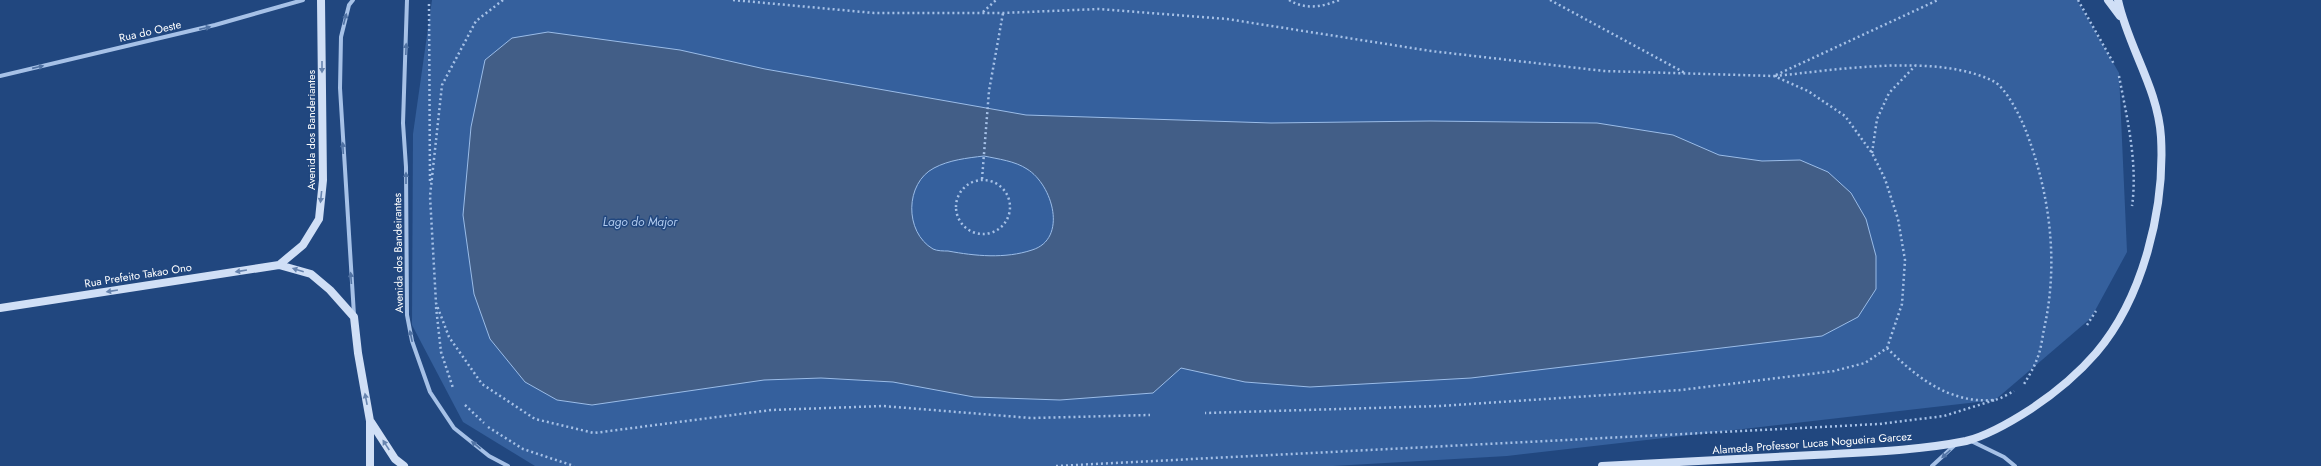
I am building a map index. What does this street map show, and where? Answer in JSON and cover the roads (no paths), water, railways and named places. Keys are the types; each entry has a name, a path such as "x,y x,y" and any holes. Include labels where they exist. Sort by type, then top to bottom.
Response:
{"main road":[{"name":"Avenida dos Banderiantes","path":"279,265 303,245 319,219 323,180 321,0"},
{"name":"Alameda Professor Lucas Nogueira Garcez","path":"2108,0 2122,19"},
{"name":"Alameda Professor Lucas Nogueira Garcez","path":"1602,466 1895,450 1968,440 2016,418 2058,390 2097,353 2123,312 2146,259 2160,199 2161,136 2150,86 2122,19 2118,0"},
{"name":"Rua Prefeito Takao Ono","path":"0,308 279,265"},
{"path":"279,265 311,274 330,290 354,317 358,354 370,421 370,466"},
{"path":"370,421 395,459 404,466"}],"street":[{"name":"Rua do Oeste","path":"0,76 215,25 304,0"},
{"path":"353,0 349,5 341,37 340,88 354,317"},
{"name":"Avenida dos Bandeirantes","path":"407,0 403,124 406,167 407,315 412,341 430,392 454,428 489,456 508,466"},
{"path":"1968,440 2004,457 2015,466"},
{"path":"1932,466 1960,441"}],"water":[{"name":"Lago do Major","path":"548,32 680,50 765,69 1026,115 1271,123 1430,121 1597,123 1673,135 1719,155 1762,161 1800,160 1828,172 1851,193 1866,219 1876,256 1876,289 1858,317 1822,336 1471,378 1310,387 1245,382 1181,368 1153,393 1060,400 974,397 893,382 821,378 764,380 592,405 557,400 525,382 490,339 474,294 463,215 471,127 485,60 512,38","holes":["984,156 1017,164 1027,169 1036,177 1044,187 1050,199 1053,211 1053,224 1050,235 1043,244 1032,250 1011,255 990,256 938,251 933,249 924,241 917,231 913,220 913,196 918,185 924,175 940,165 952,161"]}]}
